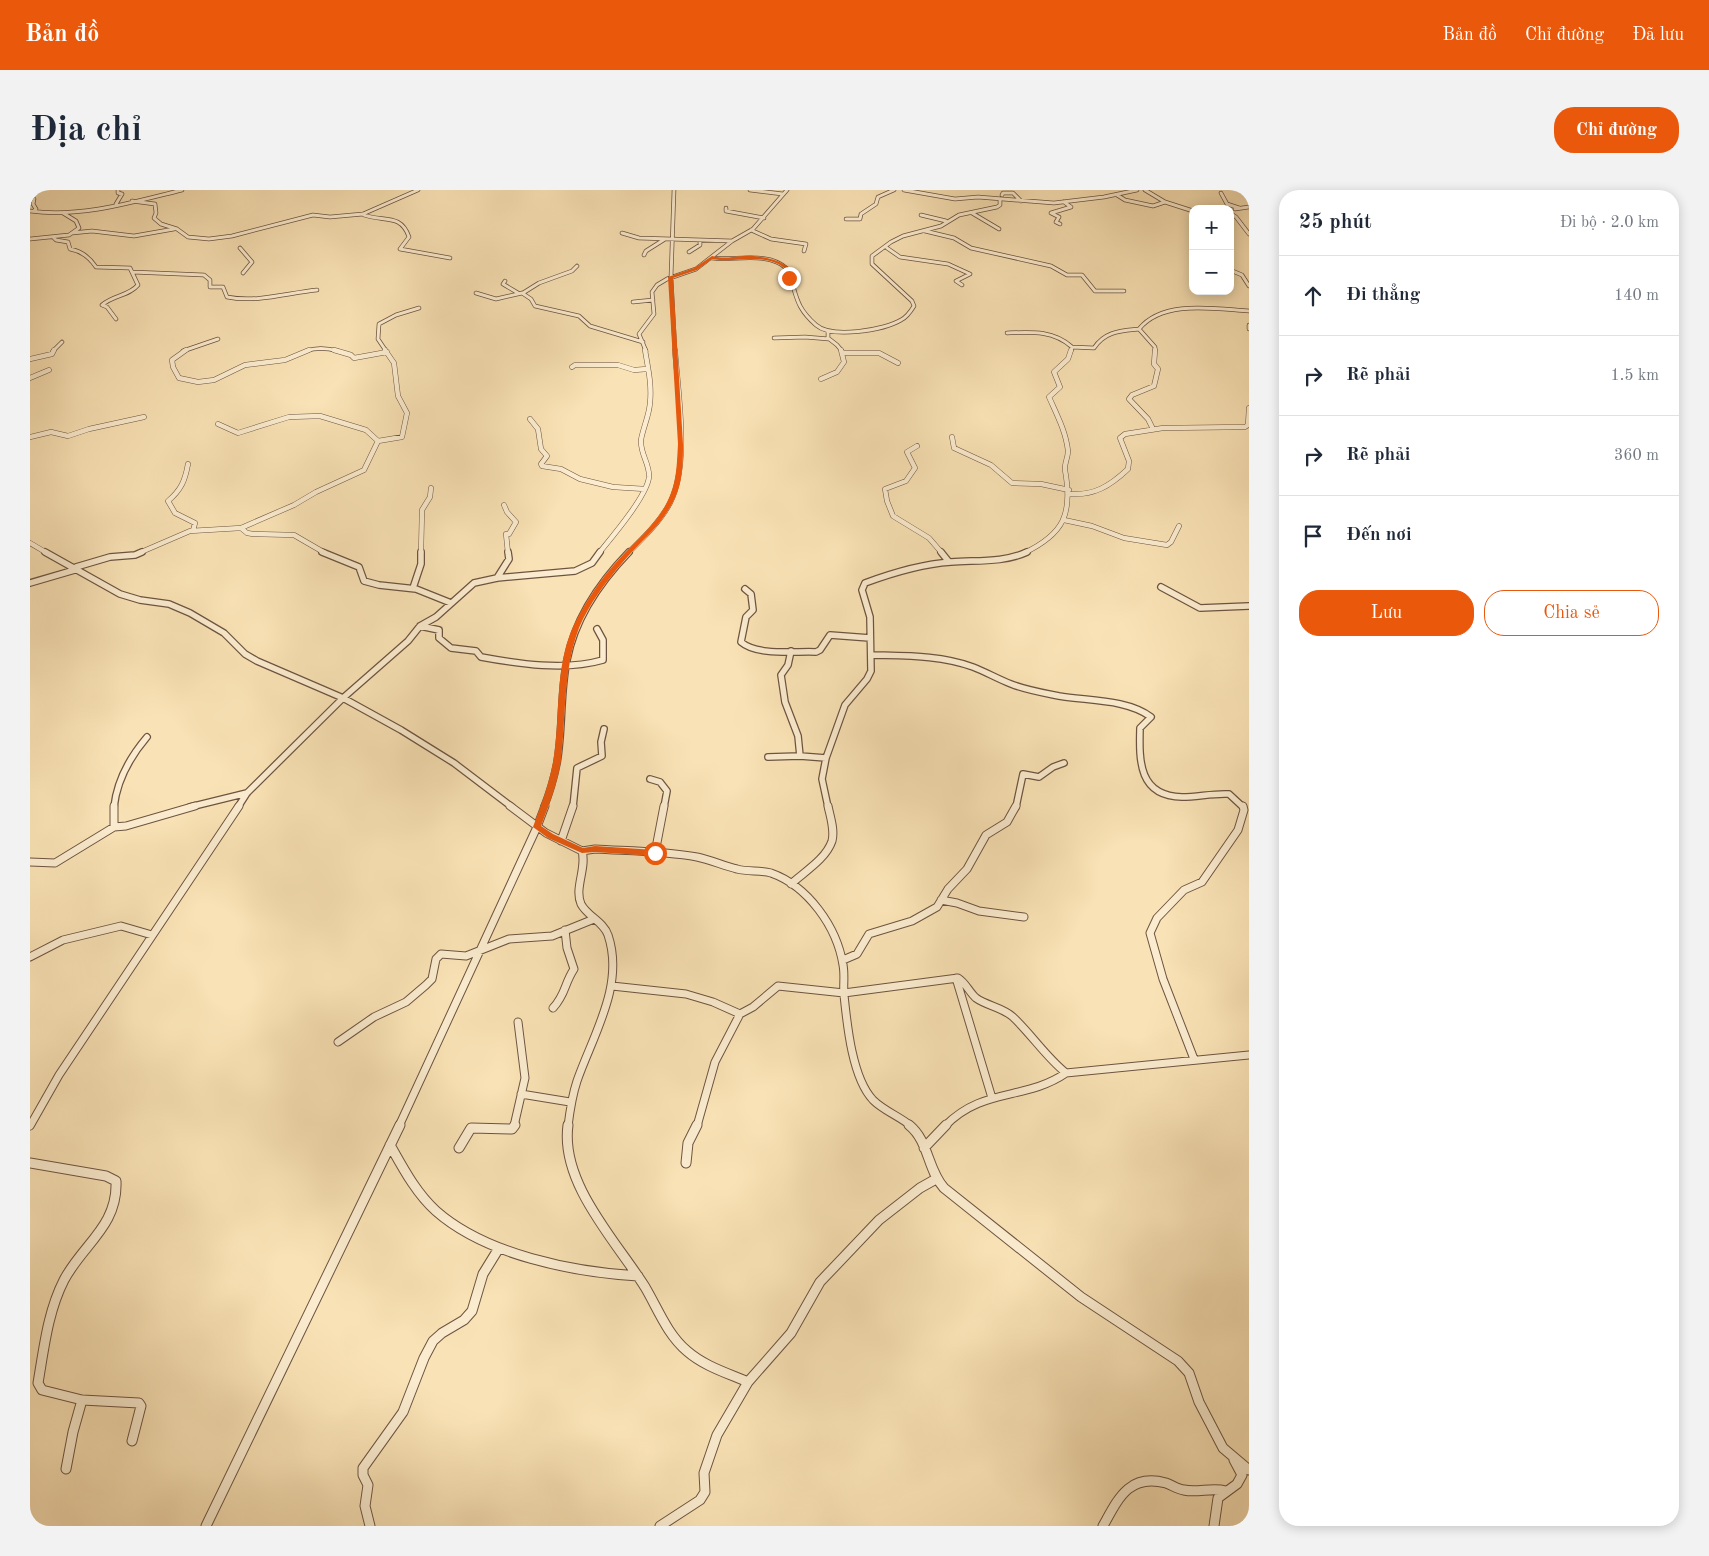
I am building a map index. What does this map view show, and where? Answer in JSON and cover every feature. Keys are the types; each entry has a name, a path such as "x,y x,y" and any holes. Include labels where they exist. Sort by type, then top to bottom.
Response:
{"street":[{"path":"116,204 122,194 118,193 118,190"},
{"path":"32,211 47,214 63,214 185,190"},
{"path":"132,201 156,204 156,220 188,237 209,239 232,236 313,215 330,217 363,214 418,190"},
{"path":"206,1526 390,1145 537,827 557,762 566,664 576,629 589,602 622,559 655,527 674,493 680,468 680,444 669,239 674,190"},
{"path":"750,190 785,192"},
{"path":"846,219 860,220 861,214 876,204 878,197 894,190"},
{"path":"904,190 955,199 978,197 1000,200 1064,202 1117,195 1137,190"},
{"path":"919,192 925,190"},
{"path":"1145,190 1167,203 1189,210"},
{"path":"30,1126 59,1075 108,1005 152,935 247,793 343,698 408,641 420,626 436,617 474,583 497,578 574,571 589,565 630,512 645,489 649,473 642,458 642,441 650,405 651,388 643,342 639,332 652,318 654,313 653,290 671,277 696,269 732,241 751,230 764,218 785,192"},
{"path":"1002,196 1003,192 1013,193 1021,201"},
{"path":"1221,192 1228,204 1239,208"},
{"path":"1072,195 1078,200"},
{"path":"1117,195 1125,200 1153,206 1167,203"},
{"path":"30,196 34,199 33,204 36,209 32,211"},
{"path":"712,258 726,260 754,257 785,266 789,272 797,304 820,328 828,331 871,330 903,320 914,306 912,301 872,264 872,256 887,248 888,244 895,240 922,230 942,226 953,217 997,207 1000,205 1000,200"},
{"path":"1060,224 1056,222 1059,217 1051,213 1071,207 1064,202"},
{"path":"726,208 726,211 764,218"},
{"path":"1234,210 1249,208"},
{"path":"972,213 980,219 993,224 998,229"},
{"path":"63,214 78,223 80,227 72,233"},
{"path":"363,214 375,219 394,219 406,228 409,237 400,249 450,258"},
{"path":"921,215 946,221"},
{"path":"1234,215 1249,234"},
{"path":"30,239 92,231 134,236 176,229"},
{"path":"751,230 771,239 806,244 804,251"},
{"path":"922,230 954,238 971,248 1051,266 1067,275 1082,275 1095,291 1124,291"},
{"path":"622,233 639,238 732,241"},
{"path":"53,237 56,240 68,242 70,249 90,257 96,267 127,267 132,272 137,287 129,292 114,296 102,305 107,307 116,319"},
{"path":"644,255 646,251 669,239"},
{"path":"689,252 700,245 700,240"},
{"path":"240,248 252,262 243,273"},
{"path":"887,248 902,258 949,264 969,274 970,276 956,281 962,285"},
{"path":"476,293 496,299 521,293 536,284 572,271 577,266"},
{"path":"132,272 204,275 210,279 210,286 223,287 227,297 243,301 317,290"},
{"path":"1234,272 1242,275 1249,286"},
{"path":"505,281 503,284 530,297 535,306 579,316 590,326 643,342"},
{"path":"634,302 653,300"},
{"path":"378,441 402,437 407,413 398,396 395,382 396,367 378,338 380,323 396,315 419,308"},
{"path":"1007,333 1049,333 1066,340 1072,347 1093,348 1099,340 1110,333 1139,329 1143,324 1172,310 1205,308 1249,311"},
{"path":"1139,329 1155,347 1154,364 1158,369 1154,386 1132,395 1129,400 1148,419 1153,429"},
{"path":"828,331 829,340"},
{"path":"774,338 805,337 829,340 838,344 843,353 844,362 837,372 821,378"},
{"path":"218,339 192,347 174,357 172,361 173,369 179,378 198,382 214,380 244,365 285,360 314,348 326,348 351,355 354,358 387,352"},
{"path":"30,359 52,354 54,349 62,342"},
{"path":"791,884 824,854 832,840 832,824 822,779 826,758 845,705 870,675 870,616 862,590 865,583 887,575 949,562 994,560 1020,555 1047,541 1067,514 1068,492 1068,477 1065,469 1068,453 1064,439 1065,433 1057,410 1049,397 1060,387 1054,372 1068,360 1072,347"},
{"path":"843,353 879,353 898,363"},
{"path":"572,367 575,365 605,364 634,370 647,369"},
{"path":"30,378 50,370"},
{"path":"952,437 954,448 991,465 1012,483 1041,484 1090,496 1114,481 1130,465 1120,442 1120,438 1129,432 1153,429 1239,428 1248,426 1249,408"},
{"path":"218,424 238,433 289,417 326,416 366,430 378,441"},
{"path":"30,437 51,432 68,436 89,429 144,417"},
{"path":"530,419 538,429 541,449 547,456 540,464 542,466 561,469 580,479 613,487 645,489"},
{"path":"30,584 110,558 138,554 193,531 240,528 294,505 316,492 364,470 378,441"},
{"path":"917,446 907,452 915,469 906,481 885,489 888,509 895,519 926,536 949,562"},
{"path":"188,464 185,480 179,492 168,501 170,510 176,516 195,523 193,531"},
{"path":"413,588 421,564 422,510 430,497 431,488"},
{"path":"497,578 509,559 506,534 510,534 516,522 507,512 504,505"},
{"path":"1064,520 1092,526 1124,538 1167,545 1171,542 1179,526"},
{"path":"240,528 247,533 253,534 294,534 317,550 359,567 364,581 379,585 413,588 451,602"},
{"path":"30,543 120,594 140,600 169,604 182,609 224,633 245,654 257,661 343,698 401,730 454,763 537,827 561,841 582,850 595,849 655,853 697,858 717,862 739,870 770,873 791,884 805,897 833,934 842,960 844,993 852,1046 869,1094 876,1102 911,1125 920,1135 936,1179 1081,1297 1178,1361 1189,1373 1209,1426 1222,1448 1249,1470"},
{"path":"30,578 41,580"},
{"path":"1161,586 1200,608 1249,606"},
{"path":"745,589 751,594 753,610 746,617 742,645 761,650 818,651 830,635 870,638"},
{"path":"420,626 439,630 439,638 451,648 476,651 481,657 538,664 566,664 603,660 604,640 597,629"},
{"path":"791,651 788,665 781,675 789,716 798,736 800,756"},
{"path":"871,655 936,658 973,667 1014,685 1060,696 1091,698 1143,711 1151,717 1140,728 1140,755 1144,779 1147,783 1161,793 1180,797 1229,794 1243,805 1244,810 1238,830 1202,882 1184,890 1157,918 1150,933 1163,979 1194,1059"},
{"path":"561,841 568,827 573,808 577,784 577,768 582,763 597,760 602,756 600,742 604,729"},
{"path":"114,827 113,818 122,777 133,754 147,737"},
{"path":"768,757 800,756 826,758"},
{"path":"842,960 854,958 869,934 912,921 937,907 948,889 967,869 986,835 1007,822 1010,818 1017,804 1022,774 1039,777 1052,767 1064,763"},
{"path":"650,779 660,782 667,791 655,853"},
{"path":"30,862 58,862 114,827 126,826 165,813 247,793"},
{"path":"582,850 585,857 579,896 584,908 605,929 609,936 614,967 612,986 570,1102 567,1129 570,1160 586,1196 638,1276 665,1325 687,1351 711,1366 748,1382"},
{"path":"942,900 957,902 979,911 1024,917"},
{"path":"338,1042 374,1017 406,1002 432,979 436,959 441,954 466,956 510,940 541,938 594,919"},
{"path":"30,957 63,940 121,926 152,935"},
{"path":"553,1008 563,996 567,980 574,969 567,948 565,930"},
{"path":"686,1163 688,1143 697,1126 715,1062 740,1014 753,1007 778,986 844,993 956,978 963,981 976,998 1000,1008 1012,1016 1057,1066 1066,1073 1077,1074 1194,1059 1249,1056"},
{"path":"956,978 992,1098"},
{"path":"612,986 686,994 713,1002 740,1014"},
{"path":"459,1148 471,1128 503,1130 512,1129 515,1125 525,1078 518,1022"},
{"path":"924,1148 951,1119 973,1104 1048,1085 1066,1073"},
{"path":"521,1094 570,1102"},
{"path":"390,1145 408,1177 437,1211 470,1234 499,1248 582,1270 638,1276"},
{"path":"30,1163 106,1176 116,1181 116,1196 113,1209 105,1227 72,1268 59,1292 50,1323 38,1383 42,1390 82,1400 139,1404 141,1406 132,1441"},
{"path":"660,1526 700,1500 705,1492 704,1473 717,1435 748,1382 791,1333 820,1282 880,1220 920,1188 936,1179"},
{"path":"370,1526 365,1506 368,1485 362,1475 363,1468 394,1427 404,1410 414,1380 432,1342 440,1334 462,1321 472,1310 480,1279 499,1248"},
{"path":"66,1469 73,1432 82,1400"},
{"path":"1214,1526 1218,1498 1237,1484 1242,1476 1234,1459"},
{"path":"1102,1526 1121,1494 1142,1481 1160,1482 1184,1490 1220,1489 1226,1491"}],"route":[{"path":"655,853 595,849 582,850 551,836 537,827 557,762 566,664 576,629 589,602 622,559 655,527 674,493 680,468 680,444 671,277 696,269 712,258 726,260 744,257 762,258 782,264 788,269 789,278"}]}
